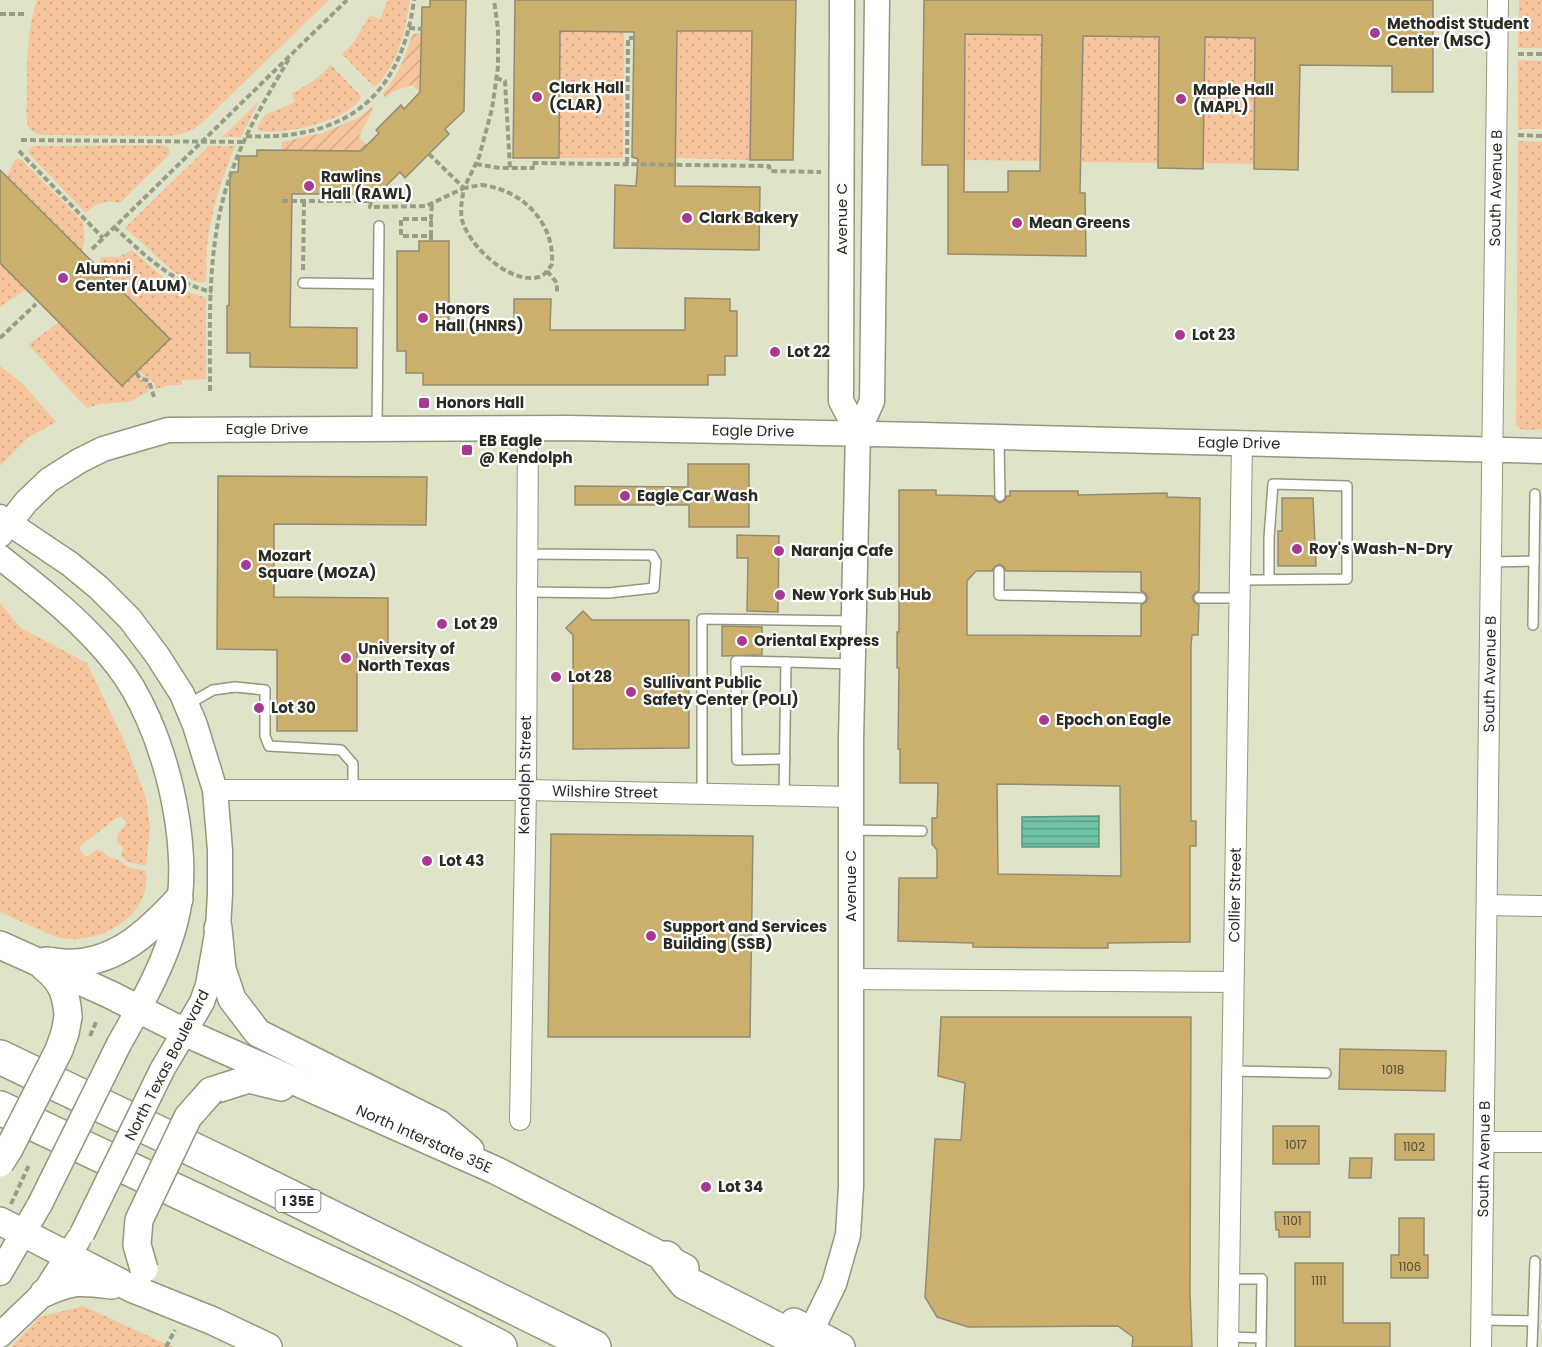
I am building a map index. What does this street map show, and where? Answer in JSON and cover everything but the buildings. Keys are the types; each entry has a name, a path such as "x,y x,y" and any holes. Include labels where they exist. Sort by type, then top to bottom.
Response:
{"highway":[{"name":"I 35E","path":"0,1057 245,1174 594,1347"},
{"path":"0,1108 402,1297 500,1347"},
{"path":"666,1258 686,1283 811,1339"}],"main road":[{"path":"36,961 74,963 101,958 131,945 180,899"},
{"path":"218,928 222,969 232,999 258,1033 439,1125 497,1172"},
{"name":"North Interstate 35E","path":"0,945 139,1008 184,1032 497,1172 666,1258"},
{"path":"0,1163 59,1050 68,1017 67,1000 62,986 54,975 36,961"},
{"path":"138,1279 136,1245 139,1220 188,1117 211,1091 249,1079 275,1084 432,1157 497,1172"},
{"path":"11,1227 68,1257 155,1286 213,1321 268,1347"},
{"path":"44,1293 81,1281 138,1279"},
{"path":"811,1339 841,1347"}],"street":[{"name":"Avenue C","path":"842,0 841,401 858,433"},
{"name":"Avenue C","path":"811,1339 834,1284 848,1235 851,1186 851,797 858,433 872,401 877,0"},
{"name":"South Avenue B","path":"1481,1347 1498,0"},
{"name":"Eagle Drive","path":"3,525 49,480 93,454 132,439 168,430 528,429 858,433 1542,451"},
{"name":"Kendolph Street","path":"520,1120 526,790 528,429"},
{"name":"Collier Street","path":"1228,1342 1242,443"},
{"name":"North Texas Boulevard","path":"0,1335 44,1293 82,1234 162,1070 202,1002 208,985 218,928 220,850 214,790 182,694 157,655 122,611 99,588 70,564 3,525"},
{"path":"0,557 79,623 119,667 148,718 167,774 175,809 181,867 180,899 171,938 155,976 40,1204 11,1227 0,1273"},
{"name":"Wilshire Street","path":"214,790 526,790 851,797"},
{"path":"1487,905 1542,906"},
{"path":"851,979 1233,982"},
{"path":"1484,1142 1542,1142"}],"lane":[{"path":"377,429 379,226"},
{"path":"303,283 378,284"},
{"path":"999,437 1000,496"},
{"path":"1199,598 1269,580 1347,579 1347,486 1273,484 1269,580"},
{"path":"1533,625 1535,494"},
{"path":"527,554 652,555 656,562 654,588 609,593 527,592"},
{"path":"1491,562 1534,561"},
{"path":"999,571 999,595 1142,598"},
{"path":"702,794 702,619 855,621"},
{"path":"784,759 737,760 736,661 854,664"},
{"path":"784,796 786,662"},
{"path":"186,705 213,690 235,687 265,690 265,736 269,746 341,750 352,764 352,790"},
{"path":"851,830 922,831"},
{"path":"1232,1071 1326,1073"},
{"path":"1532,1347 1534,1262"},
{"path":"1228,1342 1261,1342 1262,1279 1229,1279"},
{"path":"1482,1320 1533,1321"}],"path":[{"path":"92,249 347,0"},
{"path":"246,136 270,137 299,134 325,127 345,118 373,99 392,74 404,47 414,0"},
{"path":"282,201 371,201 370,207 404,208 426,206 465,188 481,185 498,186 528,205 541,220 553,250 552,264 547,271 540,276 525,278 495,264 481,251 462,221 461,204 465,188 476,164 492,109 498,29 493,1"},
{"path":"0,14 26,14"},
{"path":"409,28 422,28"},
{"path":"627,163 628,38 633,38"},
{"path":"210,391 214,251 220,211 243,142 293,53"},
{"path":"1518,54 1542,54"},
{"path":"496,78 504,81 510,168"},
{"path":"1518,135 1542,136"},
{"path":"21,140 243,142"},
{"path":"19,151 103,238"},
{"path":"429,154 465,188"},
{"path":"476,164 510,168 533,168 532,163 769,166 770,171 821,172"},
{"path":"303,255 304,201"},
{"path":"431,219 401,219 401,236 431,239 432,203"},
{"path":"114,227 167,274 193,288 212,292"},
{"path":"547,271 557,283 557,292"},
{"path":"0,338 36,304"},
{"path":"136,373 140,378 149,381 154,398"},
{"path":"166,1347 176,1327"}],"shaded area":[{"path":"37,0 329,0 202,123 194,129 168,136 41,135 30,129 27,118 28,49"},
{"path":"388,0 410,0 396,56 384,76 377,85 373,86 342,54 354,42 370,15 380,19"},
{"path":"1519,0 1542,0 1542,48 1518,48"},
{"path":"560,31 624,32 623,158 559,158"},
{"path":"677,31 752,31 750,160 675,158"},
{"path":"422,33 420,92 412,85 394,91 385,98 383,93 393,80 413,34"},
{"path":"965,34 1042,35 1041,161 964,160"},
{"path":"1083,36 1159,37 1158,163 1082,162"},
{"path":"1205,37 1255,38 1254,164 1203,163"},
{"path":"1518,60 1542,61 1542,129 1518,129"},
{"path":"331,65 361,96 355,105 315,125 282,131 258,130 263,117 295,102 292,93 313,81"},
{"path":"259,101 241,137 222,137"},
{"path":"372,107 359,137 367,145 361,151 281,151 282,142 322,133 358,118"},
{"path":"1518,141 1542,142 1542,429 1528,430 1516,425"},
{"path":"161,145 168,147 170,151 168,156 120,203 102,203 86,213 29,154 28,150 34,146"},
{"path":"209,146 235,146 221,184 211,222 206,281 200,283 175,273 125,228"},
{"path":"22,160 83,222 85,239 82,251 7,176 14,161"},
{"path":"132,250 173,286 206,298 206,379 182,380 182,385 170,385 156,389 153,381 137,371 170,339 99,267 101,257 119,257"},
{"path":"0,263 27,289 0,307"},
{"path":"59,322 122,386 133,375 148,384 149,391 129,402 101,404 87,408 28,345"},
{"path":"0,366 23,384 56,422 28,438 0,466"},
{"path":"0,603 21,628 87,663 126,745 146,798 150,828 146,866 128,862 121,856 123,848 117,842 118,833 126,822 122,817 118,817 80,846 85,856 99,850 128,867 146,871 146,888 140,903 131,915 119,925 88,938 56,937 0,912"},
{"path":"1099,816 1099,847 1022,847 1022,817"},
{"path":"83,1306 173,1347 11,1347 40,1317"}],"place":[{"name":"Methodist Student Center (MSC)","path":"1375,33"},
{"name":"Clark Hall (CLAR)","path":"537,97"},
{"name":"Maple Hall (MAPL)","path":"1181,99"},
{"name":"Rawlins Hall (RAWL)","path":"309,186"},
{"name":"Clark Bakery","path":"687,218"},
{"name":"Mean Greens","path":"1017,223"},
{"name":"Alumni Center (ALUM)","path":"63,278"},
{"name":"Honors Hall (HNRS)","path":"423,318"},
{"name":"Lot 23","path":"1180,335"},
{"name":"Lot 22","path":"775,352"},
{"name":"Honors Hall","path":"424,403"},
{"name":"EB Eagle @ Kendolph","path":"467,450"},
{"name":"Eagle Car Wash","path":"625,496"},
{"name":"Roy's Wash-N-Dry","path":"1297,549"},
{"name":"Naranja Cafe","path":"779,551"},
{"name":"Mozart Square (MOZA)","path":"246,565"},
{"name":"New York Sub Hub","path":"780,595"},
{"name":"Lot 29","path":"442,624"},
{"name":"Oriental Express","path":"742,641"},
{"name":"University of North Texas","path":"346,658"},
{"name":"Lot 28","path":"556,677"},
{"name":"Sullivant Public Safety Center (POLI)","path":"631,692"},
{"name":"Lot 30","path":"259,708"},
{"name":"Epoch on Eagle","path":"1044,720"},
{"name":"Lot 43","path":"427,861"},
{"name":"Support and Services Building (SSB)","path":"651,936"},
{"name":"Lot 34","path":"706,1187"}]}
